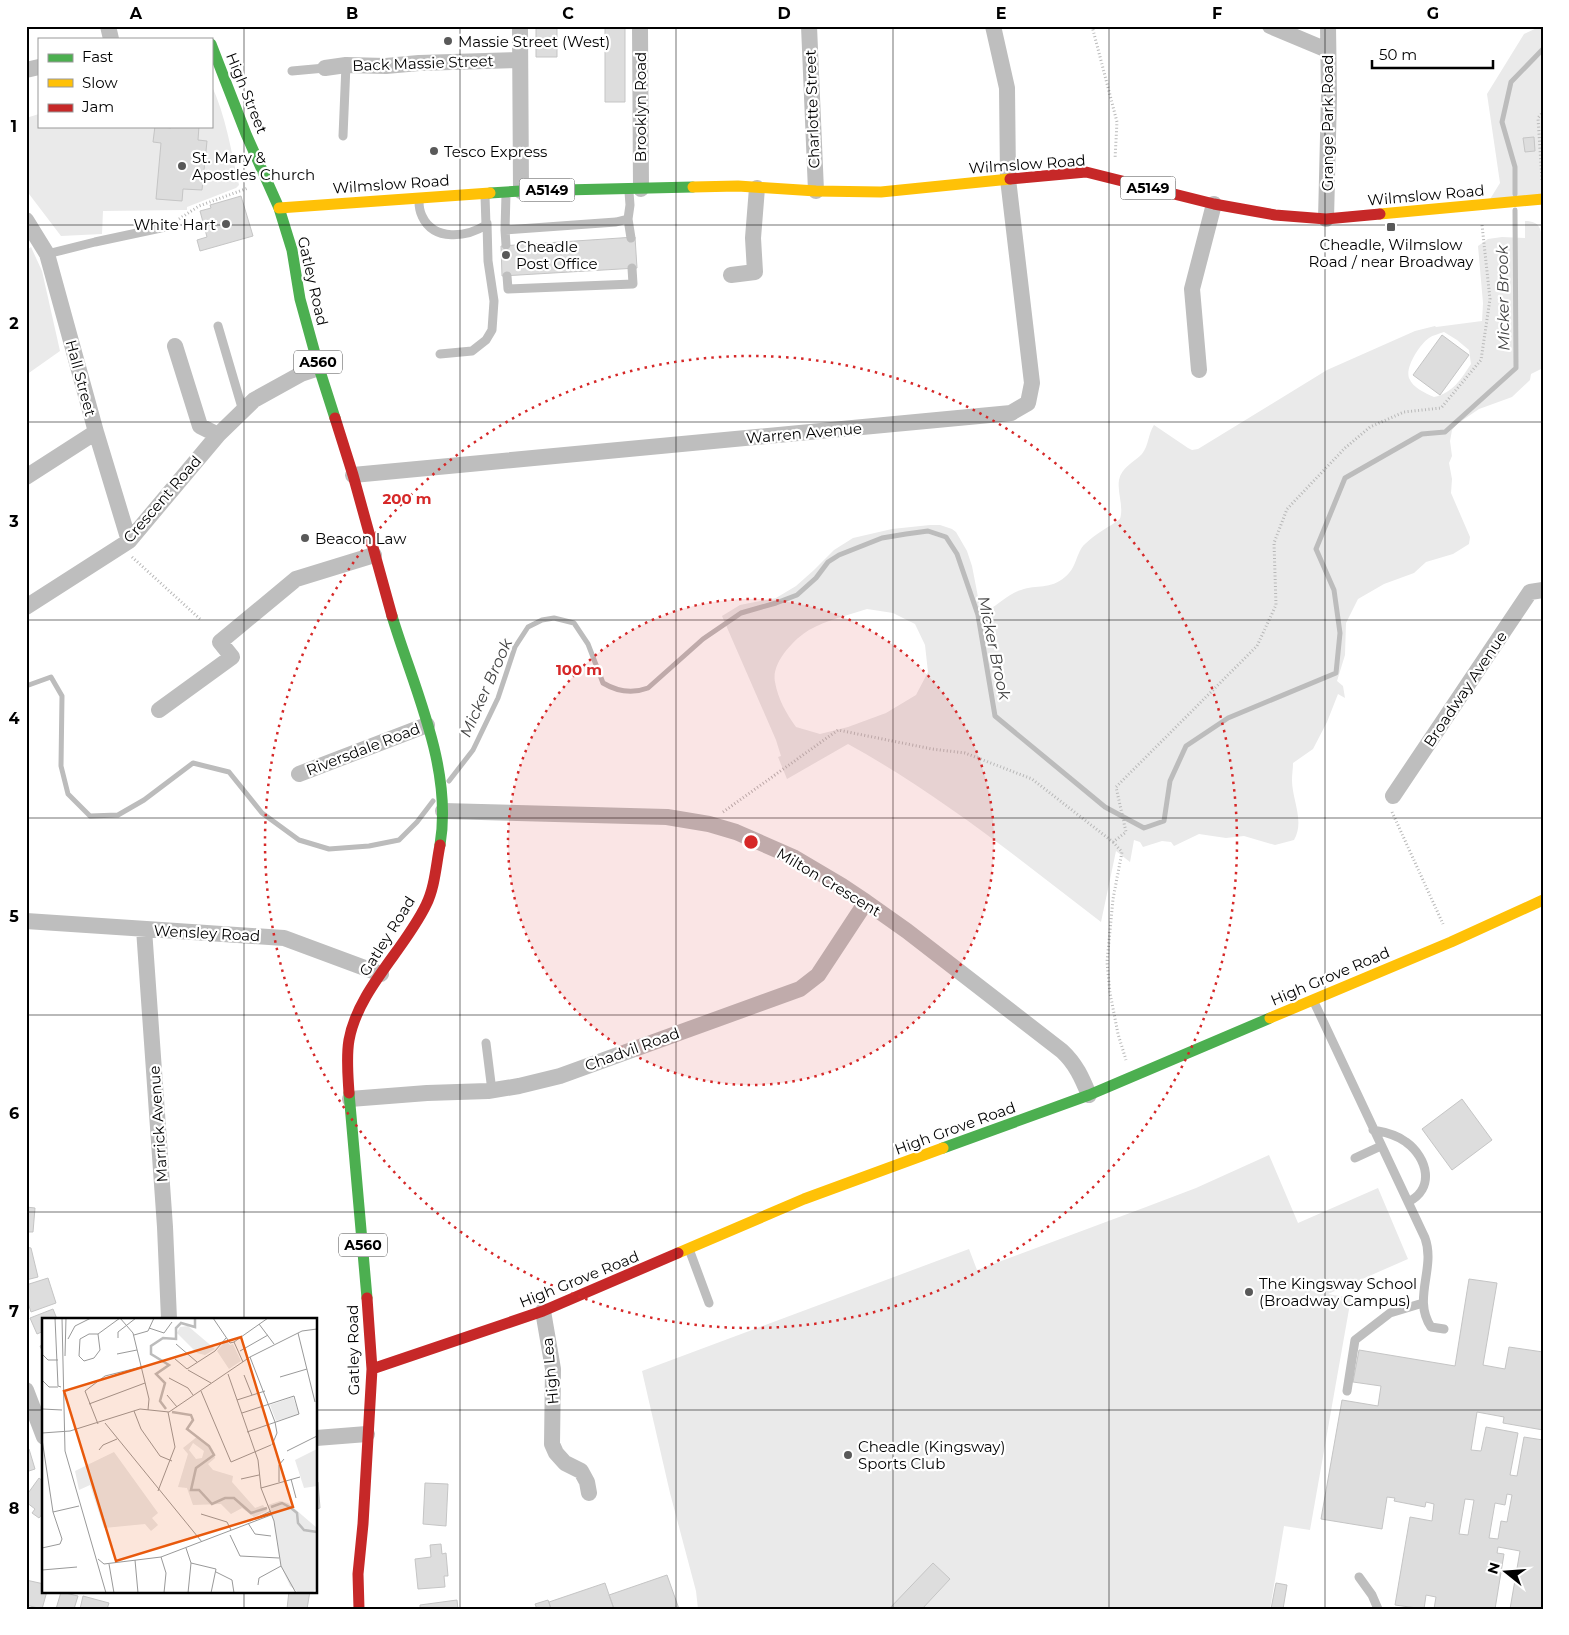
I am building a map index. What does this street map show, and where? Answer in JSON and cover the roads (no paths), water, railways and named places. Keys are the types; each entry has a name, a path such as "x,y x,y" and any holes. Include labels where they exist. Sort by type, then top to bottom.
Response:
{"main road":[{"name":"High Street","path":"212,46 246,134 278,208"},
{"name":"Wilmslow Road","path":"278,208 513,191 738,186 816,191 882,192 1086,172 1214,204 1275,216 1326,219 1538,200"},
{"name":"Gatley Road","path":"278,208 292,250 300,298 319,368 353,474 374,555 437,757 443,807 439,855 427,903 360,1007 352,1028 348,1052 350,1099 370,1320 372,1369 363,1524 358,1574 359,1608"},
{"name":"High Grove Road","path":"372,1369 543,1311 804,1199 1132,1078 1451,942 1543,900"}],"street":[{"path":"513,191 520,26"},
{"name":"Brooklyn Road","path":"634,189 640,26"},
{"name":"Charlotte Street","path":"810,26 816,191"},
{"name":"Warren Avenue","path":"353,474 1011,413 1028,402 1032,383 1008,179 1007,88 993,26"},
{"path":"1270,26 1328,50"},
{"name":"Grange Park Road","path":"1326,219 1329,96 1328,26"},
{"name":"Back Massie Street","path":"325,68 346,65 386,66 419,63 520,60"},
{"path":"731,275 755,272 753,238 757,188"},
{"path":"1199,370 1192,289 1214,204"},
{"name":"Hall Street","path":"26,220 47,254 96,432 129,539"},
{"path":"175,346 200,426 218,435"},
{"name":"Crescent Road","path":"26,607 129,539 218,435 254,400 302,374 319,368"},
{"path":"26,477 96,432"},
{"path":"159,710 232,657 220,642 296,579 374,555"},
{"name":"Broadway Avenue","path":"1393,796 1530,592 1543,590"},
{"name":"Riversdale Road","path":"299,774 427,725"},
{"name":"Milton Crescent","path":"443,807 667,817 709,824 736,832 793,857 833,880 908,931 1062,1051 1070,1058 1079,1072 1089,1095"},
{"name":"Chadvil Road","path":"350,1099 492,1091 560,1076 800,988 818,975 866,902"},
{"name":"Wensley Road","path":"26,921 284,938 380,974"},
{"name":"Marrick Avenue","path":"144,929 165,1227 169,1318"},
{"name":"High Lea","path":"543,1311 553,1369 552,1444 556,1453 565,1463 581,1471 587,1482 589,1493"},
{"path":"26,1390 42,1432"},
{"path":"318,1438 367,1434"}],"lane":[{"path":"343,136 346,65"},
{"path":"292,71 325,68"},
{"path":"631,238 628,219 634,189"},
{"path":"506,245 505,230 513,191"},
{"path":"440,354 472,351 486,340 492,330 494,301 488,261 484,193"},
{"path":"418,197 421,215 427,225 438,232 455,236 475,232 487,223"},
{"path":"505,230 616,222 628,219"},
{"path":"47,254 170,226"},
{"path":"507,276 508,289 633,284 632,268"},
{"path":"218,326 243,411"},
{"path":"1312,1000 1429,1248 1429,1260 1422,1293 1426,1320 1431,1327 1444,1329"},
{"path":"486,1043 492,1091"},
{"path":"1373,1130 1395,1135 1407,1142 1419,1153 1425,1167 1426,1180 1422,1191 1416,1199 1408,1202"},
{"path":"1355,1158 1381,1146"},
{"path":"689,1249 709,1303"},
{"path":"1347,1391 1355,1340 1390,1312 1423,1303"},
{"path":"1359,1577 1372,1595 1378,1609"},
{"path":"359,1608 372,1609"}],"waterway":[{"name":"Micker Brook","path":"1515,194 1515,167 1502,122 1511,82 1543,49"},
{"name":"Micker Brook","path":"449,781 473,750 498,698 515,647 528,627 542,620 554,618 574,623 588,644 603,683 625,691 642,690 648,688 703,639 741,613 797,595 816,578 828,562 839,555 882,538 928,531 946,537 957,554 978,615 995,716 1105,807 1144,828 1164,821 1170,781 1186,746 1228,718 1336,673 1340,633 1334,590 1316,549 1345,478 1422,434 1445,432 1516,368 1515,210"},
{"name":"Micker Brook","path":"26,686 51,677 62,696 61,766 68,794 90,816 118,815 144,800 193,763 229,772 262,813 299,840 329,849 369,846 399,840 417,822 433,801"}],"place":[{"name":"Massie Street (West)","path":"448,41"},
{"name":"Tesco Express","path":"434,151"},
{"name":"St. Mary & Apostles Church","path":"182,166"},
{"name":"White Hart","path":"226,224"},
{"name":"Cheadle, Wilmslow Road / near Broadway","path":"1391,227"},
{"name":"Cheadle Post Office","path":"506,255"},
{"name":"Beacon Law","path":"305,538"},
{"name":"The Kingsway School (Broadway Campus)","path":"1249,1292"},
{"name":"Cheadle (Kingsway) Sports Club","path":"848,1455"}]}
